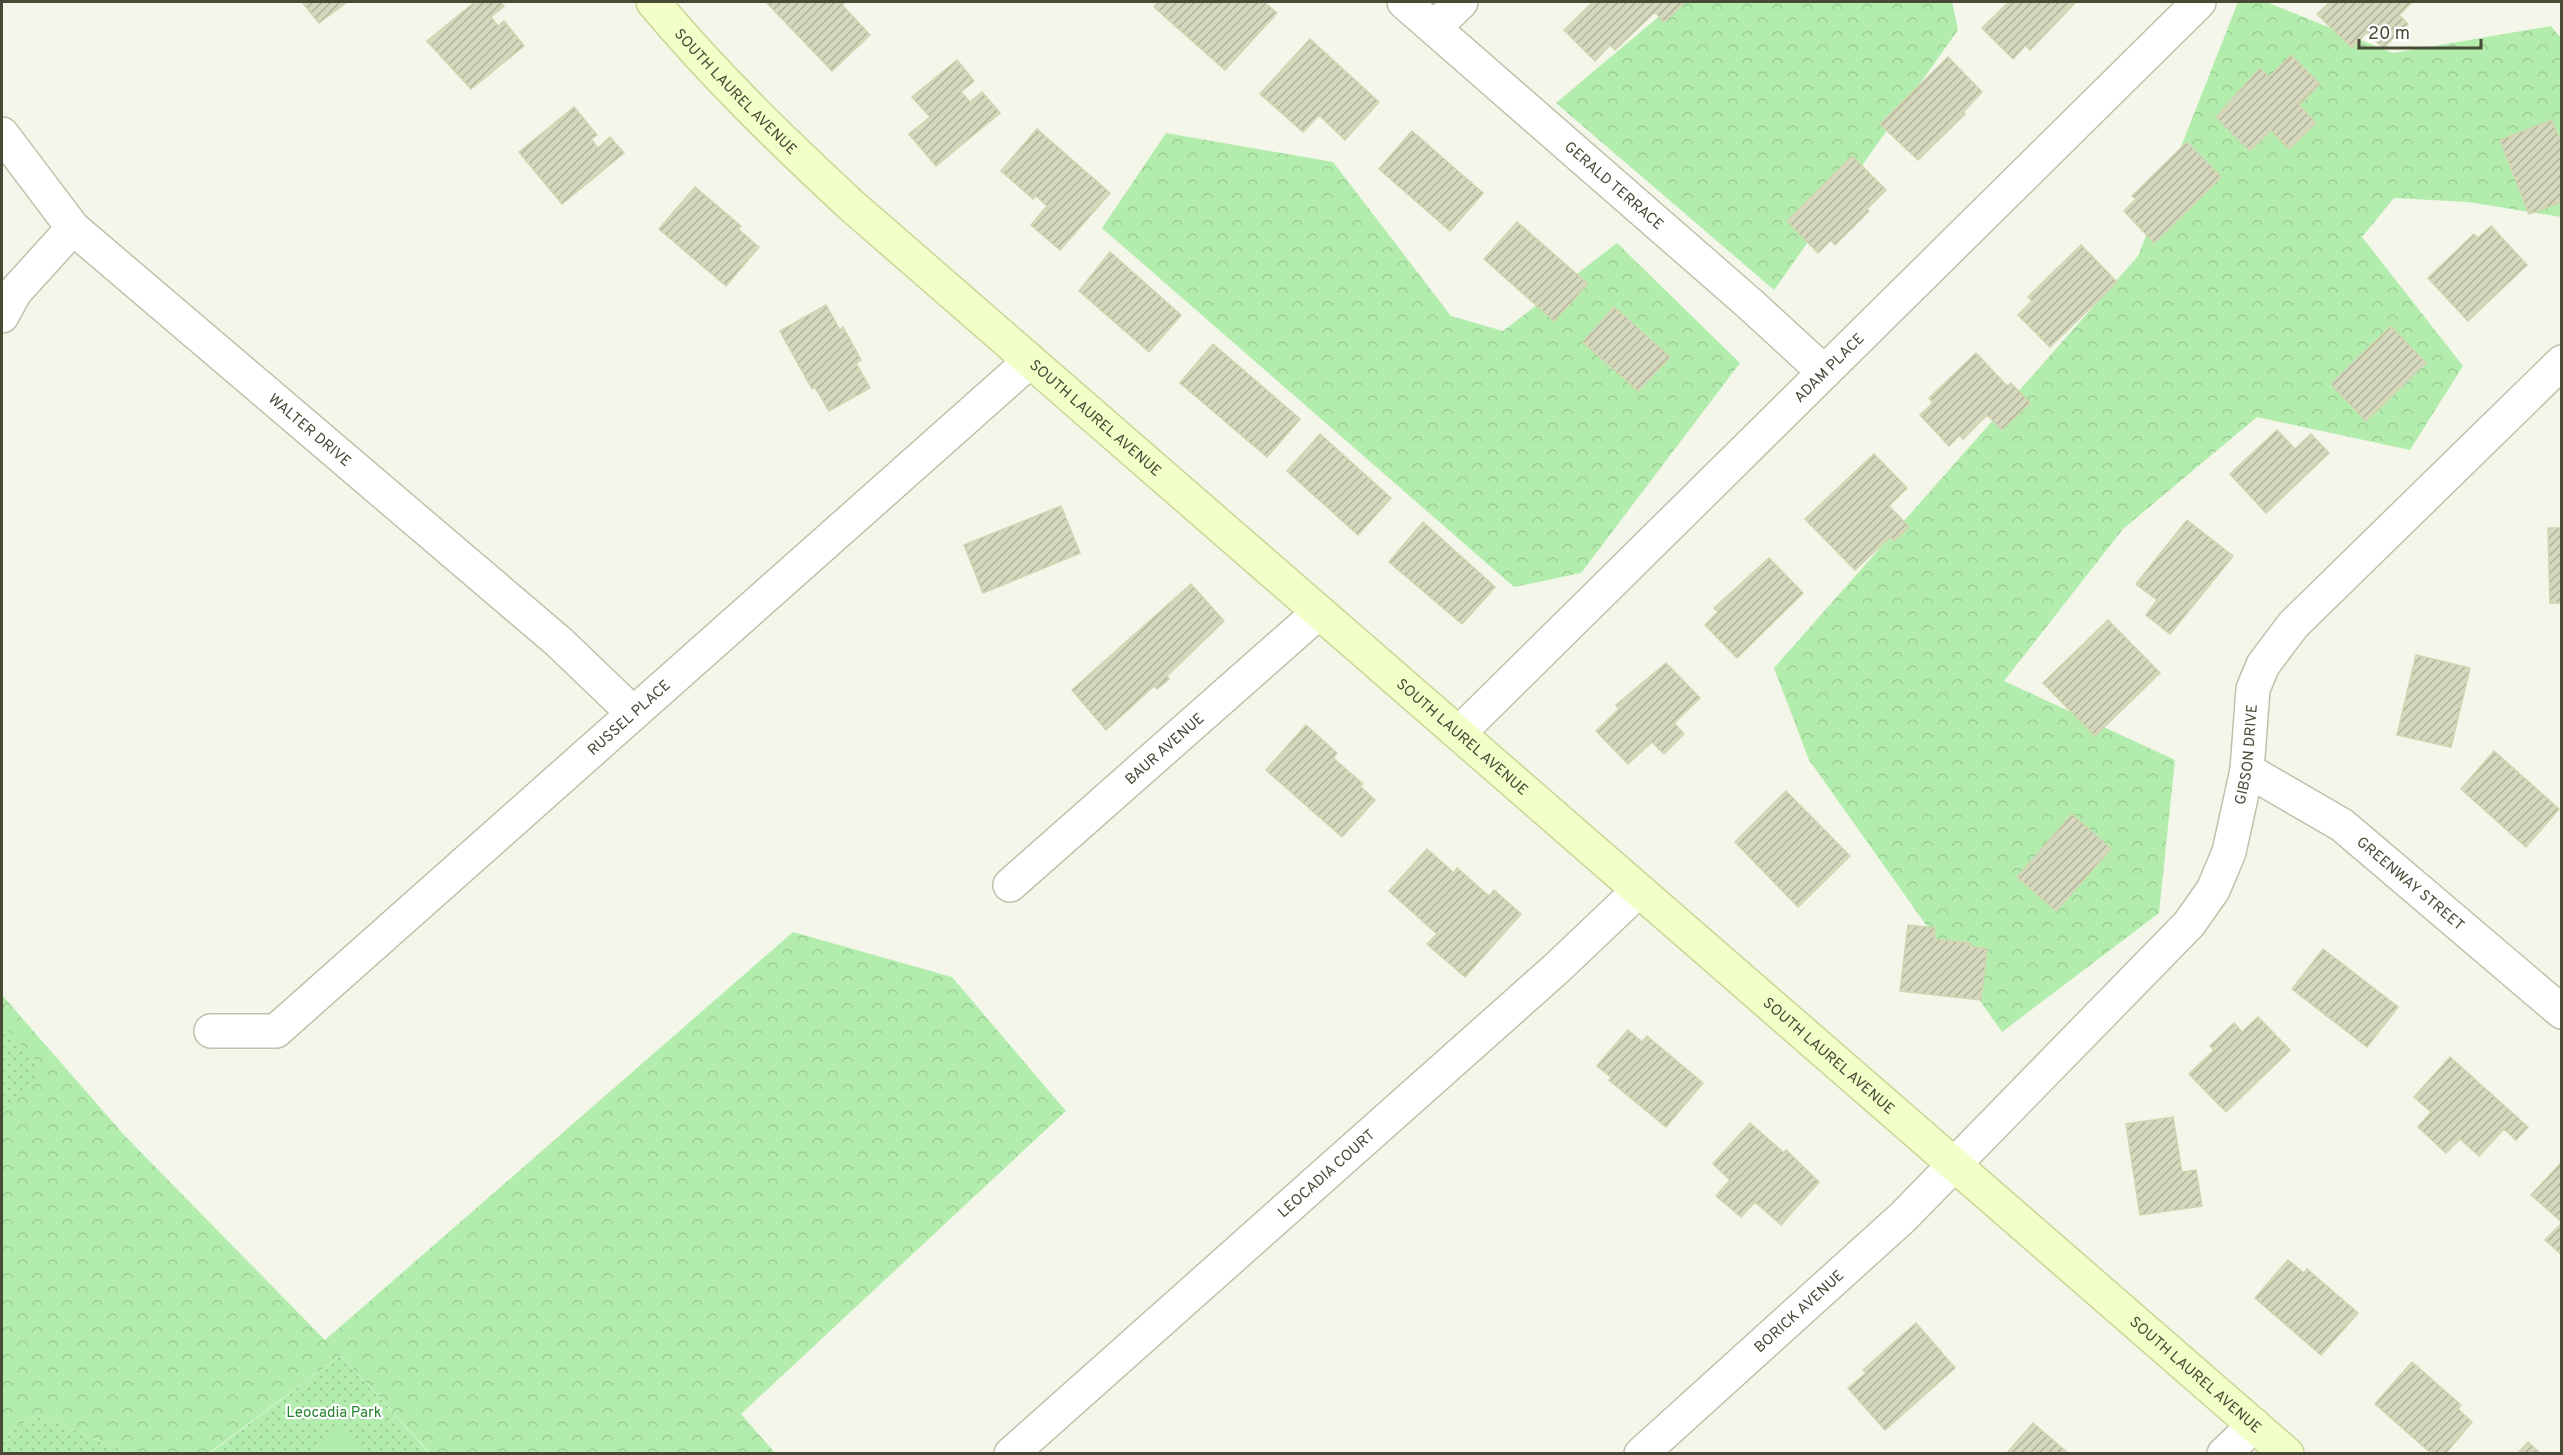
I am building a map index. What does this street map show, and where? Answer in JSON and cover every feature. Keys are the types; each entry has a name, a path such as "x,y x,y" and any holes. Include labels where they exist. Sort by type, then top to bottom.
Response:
{"street":[{"name":"SOUTH LAUREL AVENUE","path":"653,2 700,58 774,133 851,205 2287,1454"},
{"name":"GERALD TERRACE","path":"1404,2 1750,304 1824,372"},
{"path":"1434,28 1461,2"},
{"name":"ADAM PLACE","path":"1459,733 2199,2"},
{"name":"WALTER DRIVE","path":"2,134 73,228 559,642 633,713"},
{"path":"2,316 15,292 73,228"},
{"name":"RUSSEL PLACE","path":"211,1031 276,1031 1029,361"},
{"name":"GIBSON DRIVE","path":"1953,1165 2189,924 2212,891 2229,852 2247,770 2253,689 2263,665 2281,641 2562,362"},
{"name":"BAUR AVENUE","path":"1010,885 1318,613"},
{"name":"GREENWAY STREET","path":"2247,770 2342,825 2562,1012"},
{"name":"LEOCADIA COURT","path":"1011,1454 1548,976 1638,891"},
{"name":"BORICK AVENUE","path":"1641,1454 1801,1312 1903,1217 1953,1165"},
{"path":"2224,1454 2254,1425"}],"green space":[{"path":"1676,2 1952,2 1958,30 1774,290 1556,103"},
{"path":"2238,2 2266,2 2393,53 2551,26 2561,38 2561,217 2468,202 2394,198 2362,237 2463,366 2410,450 2257,417 2123,529 2004,681 2175,760 2159,913 2002,1032 1809,760 1774,668 2138,256"},
{"path":"1166,133 1333,162 1451,316 1503,331 1617,243 1740,363 1581,573 1514,587 1102,228"},
{"path":"793,932 952,977 1066,1111 741,1414 775,1453 430,1453 341,1355 209,1453 128,1453 37,1414 2,1438 2,995 124,1135 325,1340"},
{"path":"2,1023 38,1064 38,1077 2,1115"},
{"name":"Leocadia Park","path":"341,1355 429,1453 209,1454"},
{"path":"37,1414 128,1453 2,1453 2,1438"},
{"path":"339,1425 363,1453 306,1453"}],"building":[{"path":"302,2 347,2 319,23"},
{"path":"475,2 500,2 504,6 491,17 498,26 504,21 524,46 471,89 427,41"},
{"path":"766,2 845,2 842,5 870,35 832,71"},
{"path":"1158,2 1264,2 1277,13 1225,70 1154,7"},
{"path":"1593,2 1685,2 1664,22 1655,12 1615,50 1610,45 1595,61 1564,30"},
{"path":"2009,2 2076,2 2030,50 2026,45 2013,59 1982,28"},
{"path":"2330,2 2412,2 2399,15 2408,24 2383,48 2367,32 2352,48 2317,14"},
{"path":"1310,39 1379,102 1345,140 1319,115 1303,132 1260,94"},
{"path":"2291,55 2320,84 2299,105 2316,123 2289,149 2271,130 2250,151 2216,117 2260,68 2269,77"},
{"path":"1948,57 1982,92 1963,112 1965,114 1918,160 1880,124"},
{"path":"957,60 974,81 961,92 970,102 982,92 1000,113 936,166 909,134 930,117 912,97"},
{"path":"574,107 597,135 591,139 598,148 610,137 624,153 562,204 519,152"},
{"path":"2552,120 2562,145 2562,202 2529,214 2500,140"},
{"path":"1037,129 1110,193 1060,250 1031,225 1047,206 1036,196 1033,199 1001,171"},
{"path":"1412,131 1483,193 1450,231 1379,169"},
{"path":"2187,142 2221,177 2154,243 2124,211 2136,199 2132,196"},
{"path":"1852,156 1886,190 1867,209 1869,211 1835,245 1831,240 1818,253 1787,221"},
{"path":"695,187 741,226 738,229 759,247 726,286 659,229"},
{"path":"1517,222 1588,284 1554,321 1484,259"},
{"path":"2491,226 2527,265 2468,321 2428,278 2474,234 2478,238"},
{"path":"2081,245 2117,282 2050,347 2018,315 2032,301 2028,297"},
{"path":"1110,252 1181,315 1149,352 1079,291"},
{"path":"826,305 840,330 843,327 861,360 856,363 870,388 829,411 815,387 812,389 780,331"},
{"path":"1614,307 1670,357 1638,391 1583,342"},
{"path":"2391,326 2426,363 2366,421 2331,384"},
{"path":"1213,344 1300,419 1267,457 1180,383"},
{"path":"1976,353 2007,386 2011,383 2030,403 2002,430 1987,415 1963,439 1960,435 1949,446 1920,415 1933,403 1929,398"},
{"path":"2277,430 2295,449 2311,434 2329,453 2266,513 2230,474"},
{"path":"1320,434 1391,498 1358,535 1287,471"},
{"path":"1874,454 1907,488 1889,506 1909,527 1894,541 1890,537 1855,570 1805,519"},
{"path":"1061,506 1080,553 983,593 964,545"},
{"path":"2187,520 2233,556 2170,634 2146,615 2157,600 2136,584"},
{"path":"1423,522 1495,587 1462,624 1389,562"},
{"path":"2548,528 2562,528 2562,603 2550,603"},
{"path":"1769,558 1803,593 1737,658 1705,625 1718,612 1714,608"},
{"path":"1191,584 1224,621 1167,676 1169,679 1157,689 1154,686 1106,730 1072,690"},
{"path":"2108,620 2160,673 2095,736 2043,683"},
{"path":"2416,655 2470,668 2451,747 2397,735"},
{"path":"1666,663 1700,698 1674,723 1684,734 1664,754 1652,742 1628,764 1596,731 1619,709 1616,705"},
{"path":"1306,725 1337,753 1333,758 1363,784 1360,786 1375,800 1342,837 1266,770"},
{"path":"2494,751 2559,809 2526,847 2461,789"},
{"path":"1786,791 1850,856 1798,907 1735,842"},
{"path":"2072,814 2111,849 2056,911 2017,877"},
{"path":"1427,849 1454,873 1457,868 1489,896 1494,890 1521,914 1465,977 1427,944 1437,934 1389,891"},
{"path":"1908,925 1935,928 1934,939 1970,943 1970,946 1987,949 1981,1000 1900,991"},
{"path":"2323,949 2398,1007 2367,1047 2292,989"},
{"path":"2258,1017 2290,1050 2226,1112 2189,1074 2214,1050 2210,1046 2234,1023 2242,1032"},
{"path":"1628,1030 1642,1042 1647,1036 1703,1083 1666,1127 1609,1080 1612,1078 1597,1066"},
{"path":"2450,1057 2528,1127 2516,1140 2504,1129 2479,1156 2460,1139 2446,1153 2418,1127 2431,1112 2414,1097"},
{"path":"2173,1117 2182,1172 2196,1170 2202,1206 2140,1215 2126,1124"},
{"path":"1750,1123 1784,1153 1786,1150 1819,1182 1781,1225 1755,1202 1741,1217 1716,1196 1730,1180 1713,1164"},
{"path":"2562,1162 2562,1222 2531,1195"},
{"path":"2562,1223 2562,1255 2545,1240"},
{"path":"2288,1260 2304,1273 2307,1269 2358,1313 2321,1355 2255,1298"},
{"path":"1916,1323 1955,1368 1885,1430 1848,1388 1866,1373 1863,1370"},
{"path":"2412,1362 2461,1405 2458,1409 2472,1422 2445,1454 2432,1454 2375,1404"},
{"path":"2033,1423 2069,1454 2006,1454"},
{"path":"2528,1442 2541,1454 2517,1454"}]}
